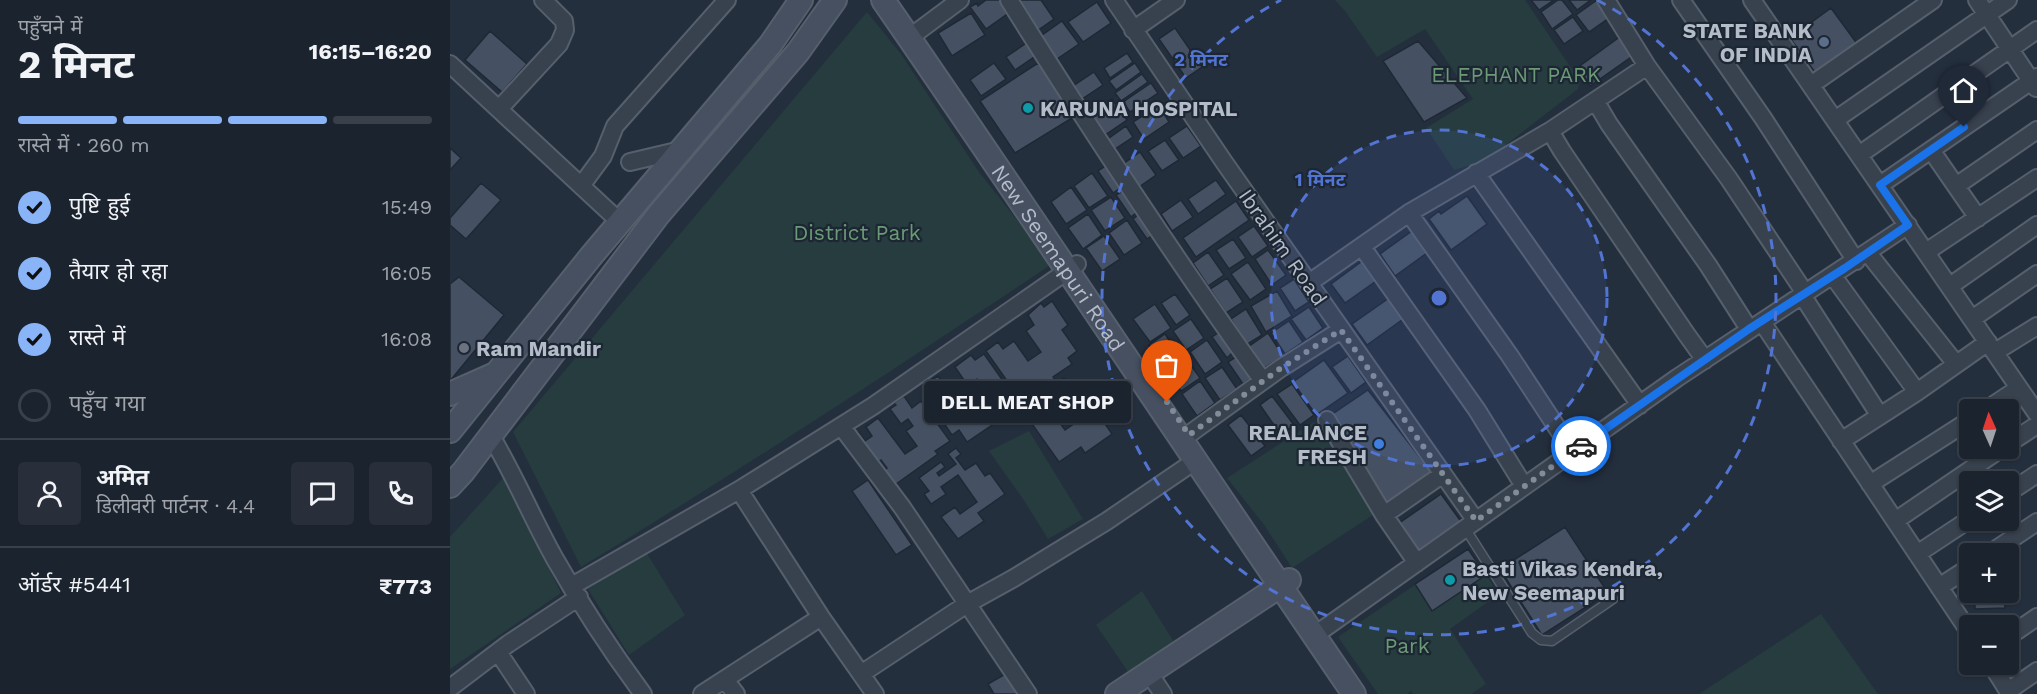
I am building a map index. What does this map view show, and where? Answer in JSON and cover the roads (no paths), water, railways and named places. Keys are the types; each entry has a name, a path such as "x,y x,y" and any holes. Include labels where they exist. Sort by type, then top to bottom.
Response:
{"main road":[{"path":"488,440 452,426 770,45 801,0"},
{"path":"454,473 488,440 659,214 798,52 835,0"},
{"name":"New Seemapuri Road","path":"883,0 913,34 1072,267 1284,583 1354,694"},
{"name":"New Seemapuri Road","path":"896,0 913,34"},
{"path":"450,394 498,372"},
{"name":"New Seemapuri Road","path":"1185,438 1195,461 1284,583 1322,630 1365,694"},
{"path":"1117,694 1284,583"}],"street":[{"path":"499,109 563,37 564,21 543,0"},
{"path":"581,186 603,156 615,126 727,0"},
{"path":"913,34 960,0"},
{"path":"1009,0 1089,127 1194,284 1263,381"},
{"name":"Ibrahim Road","path":"1114,0 1443,474 1471,525"},
{"path":"1133,30 1176,0"},
{"path":"1606,0 1647,66 1729,179 1880,416"},
{"path":"1681,0 1862,257 1956,364"},
{"path":"1752,0 2037,414"},
{"path":"1811,85 1933,0"},
{"path":"1880,185 2035,82 1977,0"},
{"path":"1835,120 2008,0"},
{"path":"1859,154 2037,30"},
{"path":"450,64 620,222"},
{"path":"1309,283 1409,213 1550,131 1647,66"},
{"path":"1596,102 1708,265 1756,325 1841,441 1959,617"},
{"path":"1956,186 2037,130"},
{"path":"1550,131 1705,360"},
{"path":"630,162 681,150"},
{"path":"1931,150 1978,218"},
{"path":"1476,173 1640,405"},
{"path":"1926,252 2037,178"},
{"path":"1409,213 1510,356 1573,452"},
{"path":"1322,630 1705,360 1908,225"},
{"path":"1950,286 2037,225"},
{"path":"1362,247 1477,410 1524,486"},
{"path":"450,688 576,592 882,400 1072,267"},
{"path":"1972,319 2037,274"},
{"path":"1833,276 1917,392"},
{"path":"1185,438 1263,381 1341,330"},
{"path":"1841,441 1956,364 1992,347 2035,332"},
{"path":"2002,399 2019,388"},
{"path":"1327,420 1384,515 1416,563"},
{"path":"2019,437 2037,425"},
{"path":"841,426 902,507 1028,694"},
{"path":"1870,484 1959,427"},
{"path":"488,440 510,467 554,558 620,663 643,694"},
{"path":"1895,521 1986,459"},
{"path":"861,674 967,604 1107,521 1195,461"},
{"path":"1384,515 1443,474"},
{"path":"2019,486 2037,474"},
{"path":"739,490 874,694"},
{"path":"2006,543 2037,522"},
{"path":"1917,554 1959,526"},
{"path":"1939,587 1959,574"},
{"path":"702,694 821,617"},
{"path":"2019,629 2037,617"},
{"path":"498,652 526,694"},
{"path":"1998,675 2009,692 2037,671"},
{"path":"1149,673 1163,694"},
{"path":"725,680 736,694"}],"lane":[{"path":"1471,525 1532,633 1541,640 1552,641 1613,599"}],"place":[{"name":"STATE BANK OF INDIA","path":"1824,42"},
{"name":"KARUNA HOSPITAL","path":"1028,108"},
{"name":"Ram Mandir","path":"464,348"},
{"name":"DELL MEAT SHOP","path":"1167,402"},
{"name":"REALIANCE FRESH","path":"1379,444"},
{"name":"Basti Vikas Kendra, New Seemapuri","path":"1450,580"}],"park label":[{"name":"ELEPHANT PARK","path":"1516,74"},
{"name":"District Park","path":"857,232"},
{"name":"Park","path":"1407,645"}]}
